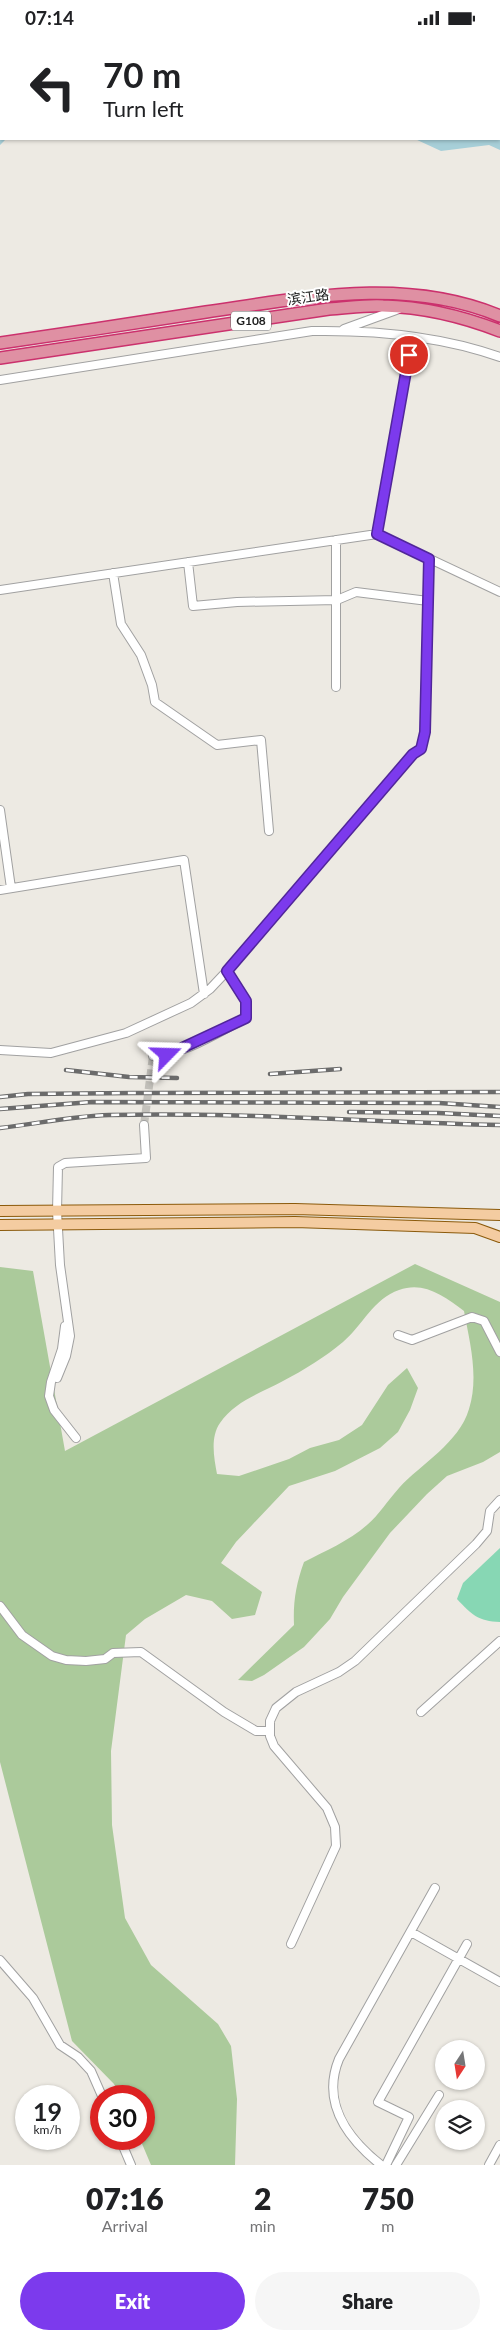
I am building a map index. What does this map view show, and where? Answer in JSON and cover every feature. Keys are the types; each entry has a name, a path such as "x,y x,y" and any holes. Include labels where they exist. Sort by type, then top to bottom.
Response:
{"highway":[{"name":"滨江路","path":"0,343 316,296 378,292 427,296 500,316"},
{"name":"滨江路","path":"0,358 329,309 383,306 428,310 482,324 500,331"}],"main road":[{"path":"0,1211 295,1209 500,1215"},
{"path":"0,1225 314,1223 475,1228 500,1237"}],"street":[{"path":"340,331 402,308"},
{"path":"0,381 312,331 340,331 412,337 473,347 500,357"},
{"path":"377,534 412,337"},
{"path":"0,590 377,534 500,592"},
{"path":"336,540 336,687"},
{"path":"0,1050 51,1053 84,1045 126,1033 191,1003 227,971 413,754 421,749 425,732 429,559"},
{"path":"188,562 194,606 237,602 337,600 356,592 428,601"},
{"path":"113,573 121,624 141,655 156,702 216,745 261,740 269,831"},
{"path":"0,810 12,889"},
{"path":"0,890 184,860 204,993"},
{"path":"153,1056 167,1055 181,1050 246,1018 246,1001 227,971"},
{"path":"57,1378 69,1343 57,1211 58,1167 65,1163 146,1158 144,1125"},
{"path":"66,1311 62,1349 51,1382 49,1396 54,1410 76,1438"},
{"path":"398,1335 412,1340 472,1317 484,1321 500,1352"},
{"path":"291,1944 334,1853 336,1833 334,1820 327,1808 274,1746 269,1731 270,1721 276,1708 296,1692 339,1672 355,1661 476,1544 487,1531 490,1511 500,1500"},
{"path":"0,1606 22,1635 52,1656 66,1660 86,1661 105,1659 113,1653 119,1652 141,1652 239,1721 256,1731 269,1731"},
{"path":"421,1712 500,1641"},
{"path":"381,2165 359,2144 341,2122 333,2101 332,2083 339,2059 435,1888"},
{"path":"411,1932 458,1960 500,1981"},
{"path":"386,2165 409,2117 378,2102 467,1945"},
{"path":"0,1960 33,1998 60,2045 78,2057 91,2071 97,2085"},
{"path":"396,2165 439,2095"},
{"path":"488,2165 500,2145"},
{"path":"125,2150 131,2165"}],"green space":[{"path":"415,1264 500,1302 500,1452 483,1462 447,1476 427,1494 390,1533 343,1597 330,1619 304,1647 264,1675 252,1681 238,1680 294,1625 296,1593 304,1562 345,1541 371,1521 399,1488 449,1442 464,1421 469,1409 472,1397 473,1372 471,1348 464,1311 433,1291 417,1287 399,1290 390,1294 382,1299 350,1335 329,1353 299,1372 241,1403 226,1415 220,1423 214,1441 217,1474 239,1476 289,1459 310,1448 339,1440 362,1425 388,1385 407,1368 418,1388 410,1410 398,1432 380,1448 335,1471 289,1486 236,1542 221,1563 262,1592 255,1615 232,1619 212,1601 186,1595 145,1619 126,1635 111,1751 112,1825 125,1918 151,1965 218,2024 231,2046 237,2099 235,2165 151,2165 145,2150 155,2150 155,2085 114,2085 72,2041 0,1762 0,1267 33,1271 65,1451"},
{"path":"500,1548 500,1622 481,1619 457,1599 463,1583"}],"water":[{"path":"417,140 500,140 500,150 489,145 441,151"}],"tunnel":[{"path":"144,1125 153,1056"}],"railway":[{"path":"270,1074 340,1069"},
{"path":"66,1070 129,1077 177,1078"},
{"path":"0,1097 28,1094 500,1092"},
{"path":"0,1109 92,1102 439,1103 500,1107"},
{"path":"349,1112 500,1116"},
{"path":"0,1128 68,1118 158,1114 500,1125"}],"route":[{"path":"167,1055 246,1018 246,1001 227,971 413,754 421,749 425,732 429,559 377,534 409,355"}]}
